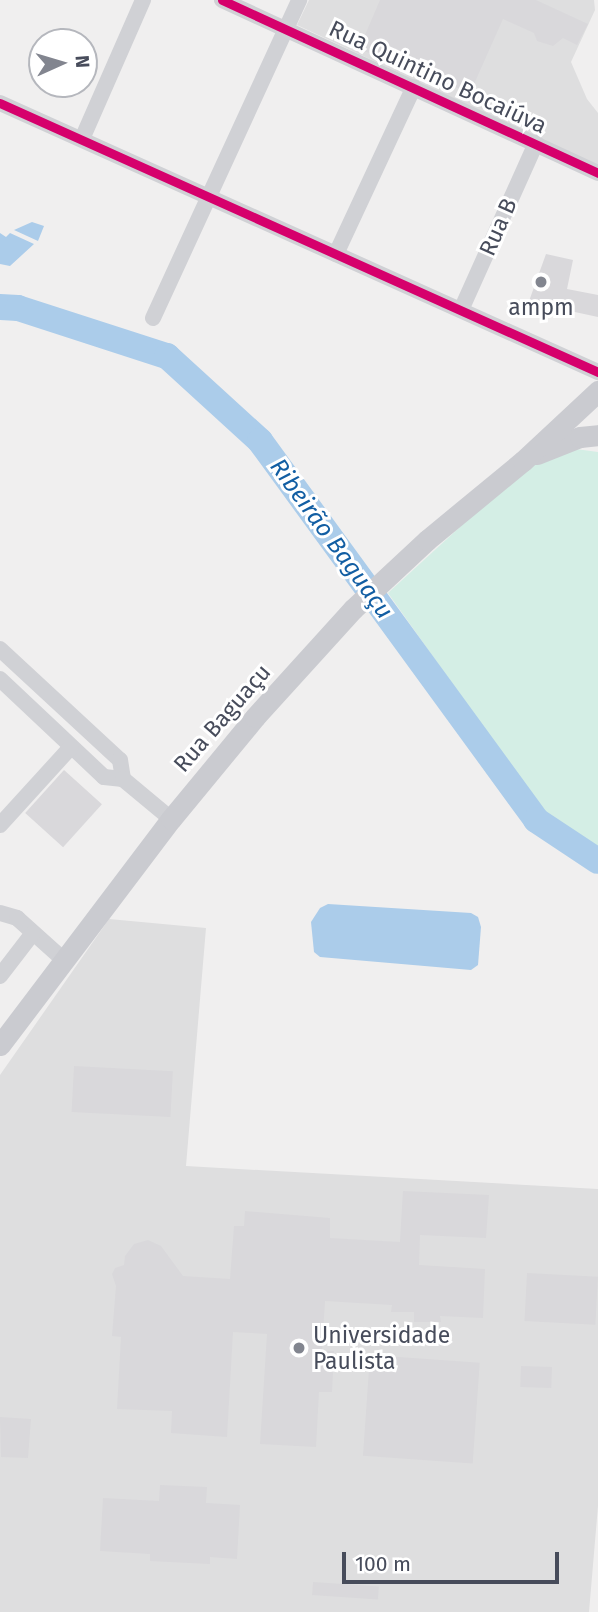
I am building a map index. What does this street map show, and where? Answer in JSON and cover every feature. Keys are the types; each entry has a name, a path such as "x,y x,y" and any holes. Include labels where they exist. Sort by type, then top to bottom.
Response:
{"main road":[{"path":"523,461 598,391"},
{"path":"523,461 580,437 598,435"},
{"name":"Rua Baguaçu","path":"0,1045 171,819 255,717 353,609 427,540 523,461"}],"street":[{"path":"82,139 143,0"},
{"name":"Rua Quintino Bocaiúva","path":"222,0 598,173"},
{"path":"153,318 299,0"},
{"path":"336,254 414,87"},
{"path":"0,103 598,372"},
{"name":"Rua B","path":"461,310 536,144"},
{"path":"0,649 120,760 123,779"},
{"path":"25,672 5,684 104,777 123,779 171,819"},
{"path":"0,825 71,747"},
{"path":"0,913 18,918 65,961"},
{"path":"0,976 33,933"}],"shaded area":[{"path":"309,0 594,0 595,10 571,62 587,99 598,113 598,166 297,25"},
{"name":"Universidade Paulista","path":"109,919 206,928 186,1166 598,1189 598,1506 589,1612 0,1612 0,1075"}],"green space":[{"path":"568,448 598,452 598,850 543,812 388,593 521,471"}],"water":[{"path":"32,222 44,226 38,241 14,230"},
{"path":"0,233 6,237 10,233 34,244 10,266 0,264"},
{"path":"328,904 471,913 478,917 481,927 478,965 471,970 320,957 314,952 311,922 320,908"}],"building":[{"path":"380,0 536,0 588,24 577,45 563,38 553,46 537,41 534,33 503,19 470,93 359,49"},
{"path":"546,254 573,260 567,289 598,295 598,317 547,306 545,319 524,315"},
{"path":"64,770 102,804 63,847 25,813"},
{"path":"74,1066 173,1071 170,1117 72,1112"},
{"path":"403,1191 489,1195 486,1238 420,1235 419,1265 485,1269 483,1318 440,1316 441,1322 414,1322 414,1312 391,1312 392,1305 325,1301 322,1351 334,1351 332,1392 319,1392 316,1447 260,1444 267,1334 233,1332 227,1437 171,1433 172,1411 117,1409 121,1337 112,1336 116,1286 112,1274 115,1268 124,1265 125,1256 134,1244 148,1240 161,1246 183,1276 230,1279 234,1226 244,1226 245,1211 330,1218 330,1238 400,1242"},
{"path":"527,1273 598,1277 595,1325 524,1321"},
{"path":"370,1355 480,1363 473,1463 363,1456"},
{"path":"521,1366 552,1367 551,1388 520,1387"},
{"path":"0,1417 31,1419 28,1458 1,1457"},
{"path":"160,1485 207,1487 206,1503 240,1505 237,1559 210,1557 210,1564 150,1561 150,1554 100,1551 103,1498 159,1501"},
{"path":"313,1582 379,1587 378,1600 312,1595"}],"waterway":[{"name":"Ribeirão Baguaçu","path":"0,307 18,308 167,356 260,441 536,820 598,861"}],"cycle path":[{"path":"222,0 598,173"},
{"path":"0,103 598,372"}],"place":[{"name":"ampm","path":"541,282"},
{"name":"Universidade Paulista","path":"299,1348"}]}
